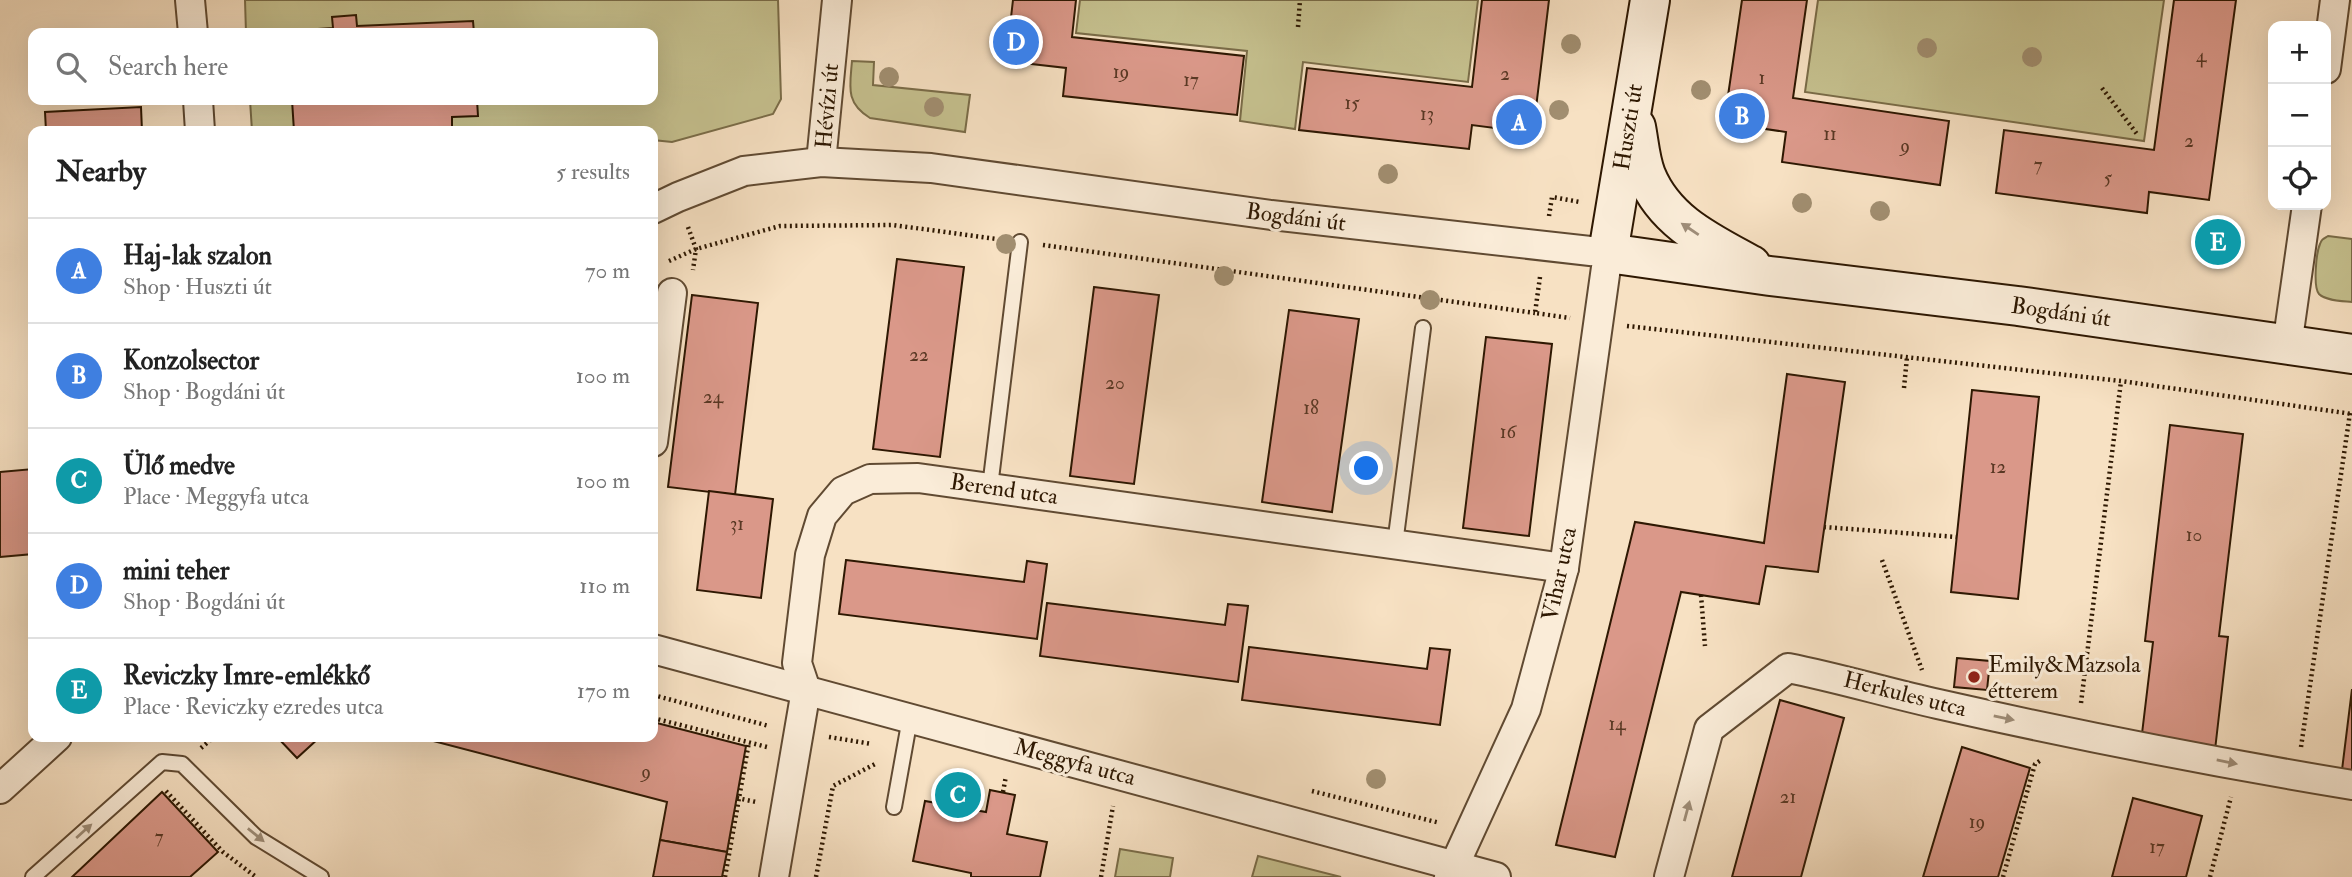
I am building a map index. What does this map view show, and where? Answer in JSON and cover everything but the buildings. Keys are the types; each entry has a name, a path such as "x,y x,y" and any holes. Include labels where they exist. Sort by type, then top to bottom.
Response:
{"street":[{"path":"190,0 193,28"},
{"name":"Hévízi út","path":"658,207 744,171 821,162 837,0"},
{"name":"Huszti út","path":"1608,253 1650,0"},
{"path":"2331,31 2335,0"},
{"name":"Bogdáni út","path":"1631,104 1645,174 1662,206 1682,224 1770,276"},
{"path":"198,105 200,126"},
{"name":"Bogdáni út","path":"821,162 931,168 1271,215 1608,253 2018,306 2352,354"},
{"path":"2287,345 2306,210"},
{"name":"Vihar utca","path":"1452,871 1526,709 1564,568 1608,253"},
{"path":"658,396 672,293"},
{"name":"Berend utca","path":"774,877 810,555 822,516 843,491 870,479 906,478 990,487 1564,568"},
{"name":"Meggyfa utca","path":"658,650 1119,774 1452,871 1496,877"},
{"name":"Herkules utca","path":"1669,877 1709,729 1788,668 1842,678 1935,703 2077,734 2352,785"},
{"path":"0,789 52,742"}],"lane":[{"path":"990,487 1020,242"},
{"path":"1395,544 1423,328"},
{"path":"894,807 910,718"},
{"path":"33,877 162,762 182,764 256,837 321,877"}],"path":[{"path":"1297,27 1300,0"},
{"path":"2102,88 2137,134"},
{"path":"672,293 690,295 696,249 678,197"},
{"path":"664,264 696,249 780,226 893,225 1535,313"},
{"path":"1599,323 2121,381 2351,413 2297,776"},
{"path":"1904,388 1907,356"},
{"path":"2003,877 2035,764 2077,734 2121,381"},
{"path":"1824,527 1957,537"},
{"path":"1882,560 1935,703"},
{"path":"1701,595 1705,646"},
{"path":"658,696 775,727 794,687"},
{"path":"658,719 771,748"},
{"path":"724,877 749,742"},
{"path":"816,877 833,786 904,750"},
{"path":"2210,877 2239,765"},
{"path":"1101,877 1119,774"},
{"path":"1003,792 1006,776"},
{"path":"160,786 223,852 256,877"}],"shaded area":[{"path":"245,0 778,0 781,99 773,114 672,142 658,141 658,126 252,126 250,105 658,105 658,28 246,28"},
{"path":"1080,0 1478,0 1468,82 1303,62 1295,129 1240,121 1247,51 1076,33"},
{"path":"1818,0 2164,0 2144,141 1805,92"},
{"path":"852,61 874,62 873,85 970,95 965,132 870,118 853,100 850,86"},
{"path":"2328,236 2352,239 2352,302 2326,298 2317,290 2317,255 2321,241"},
{"path":"1120,849 1173,858 1170,877 1115,877"},
{"path":"1258,856 1341,877 1252,877"}],"place":[{"name":"mini teher","path":"1016,42"},
{"name":"Konzolsector","path":"1742,116"},
{"name":"Haj-lak szalon","path":"1519,122"},
{"name":"Reviczky Imre-emlékkő","path":"2218,242"},
{"name":"Emily&Mazsola étterem","path":"1974,677"},
{"name":"Ülő medve","path":"958,795"}]}
